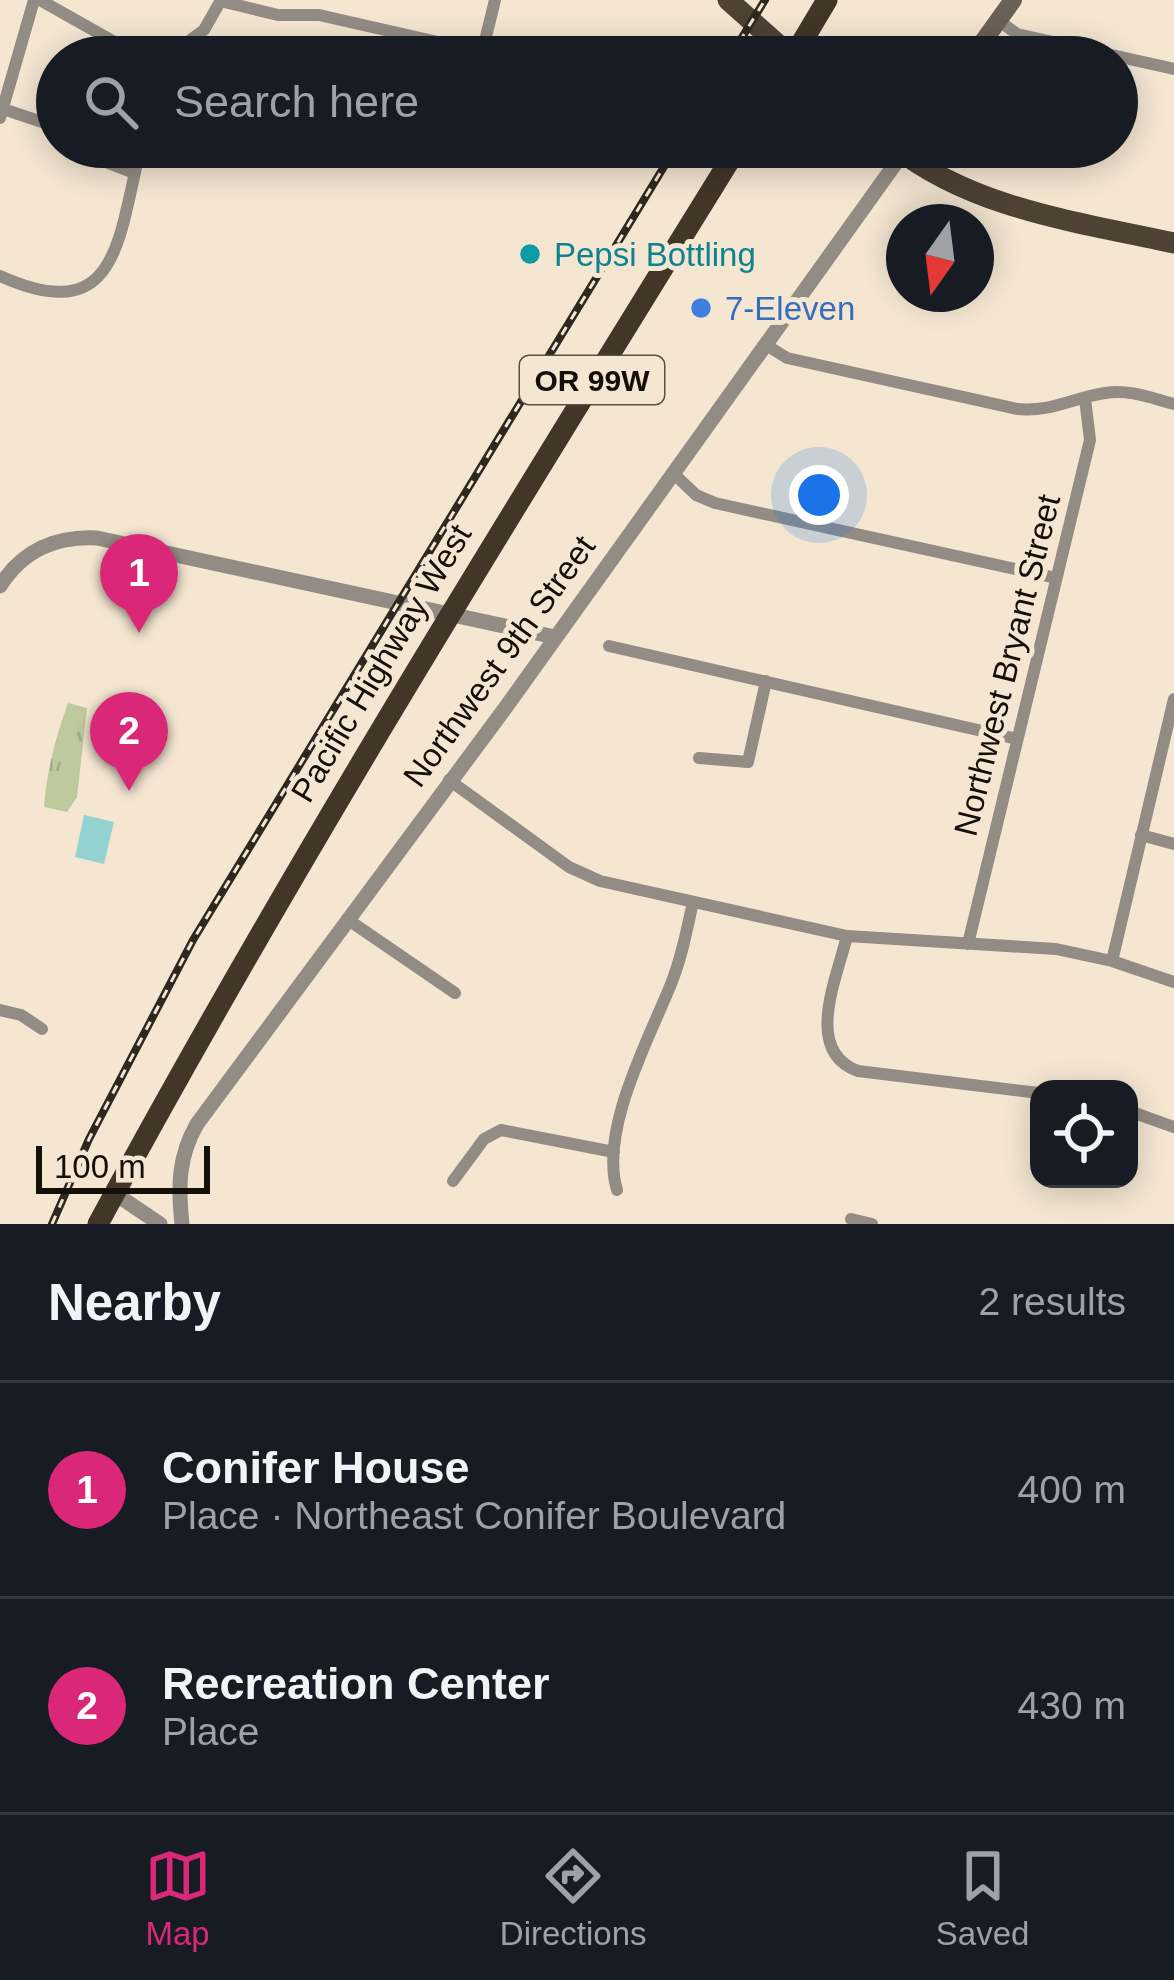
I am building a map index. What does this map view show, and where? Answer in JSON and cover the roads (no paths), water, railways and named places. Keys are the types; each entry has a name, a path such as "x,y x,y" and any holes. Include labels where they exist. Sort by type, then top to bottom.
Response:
{"highway":[{"path":"805,36 827,0"},
{"name":"Pacific Highway West","path":"98,1224 248,951 449,614 726,168"}],"main road":[{"path":"728,0 768,36"},
{"path":"987,36 1013,0"},
{"path":"931,168 994,200 1174,243"}],"street":[{"path":"36,122 2,114 37,0 103,36"},
{"path":"486,36 495,0"},
{"path":"196,36 204,30 217,2 278,15 319,15 407,36"},
{"path":"998,20 1026,36"},
{"path":"1138,61 1174,69"},
{"path":"121,168 134,173"},
{"path":"0,276 49,295 74,293 104,272 114,252 135,168"},
{"name":"Northwest 9th Street","path":"182,1224 178,1192 190,1136 766,345 889,168"},
{"path":"766,345 787,358 1017,409 1046,410 1085,398 1131,392 1174,404"},
{"name":"Northwest Bryant Street","path":"968,944 1090,440 1085,398"},
{"path":"673,473 696,495 715,502 1056,578"},
{"path":"0,586 22,559 48,543 97,538 555,637"},
{"path":"609,646 1017,739"},
{"path":"699,758 748,762 766,681"},
{"path":"1112,961 1174,699"},
{"path":"449,780 587,876 847,937 1056,949 1174,982"},
{"path":"1141,835 1174,844"},
{"path":"617,1190 614,1152 626,1098 673,981 693,902"},
{"path":"347,919 455,993"},
{"path":"847,937 826,1026 837,1060 858,1071 1030,1092"},
{"path":"0,1010 22,1015 42,1029"},
{"path":"1138,1114 1174,1126"},
{"path":"454,1181 484,1139 501,1130 614,1152"},
{"path":"115,1193 160,1224"},
{"path":"851,1220 872,1224"}],"water":[{"path":"84,815 114,822 104,864 75,857"}],"railway":[{"path":"743,36 765,0"},
{"path":"52,1224 89,1139 193,940 663,168"}],"place":[{"name":"Pepsi Bottling","path":"530,254"},
{"name":"7-Eleven","path":"701,308"},
{"name":"Conifer House","path":"139,633"},
{"name":"Recreation Center","path":"129,791"}]}
